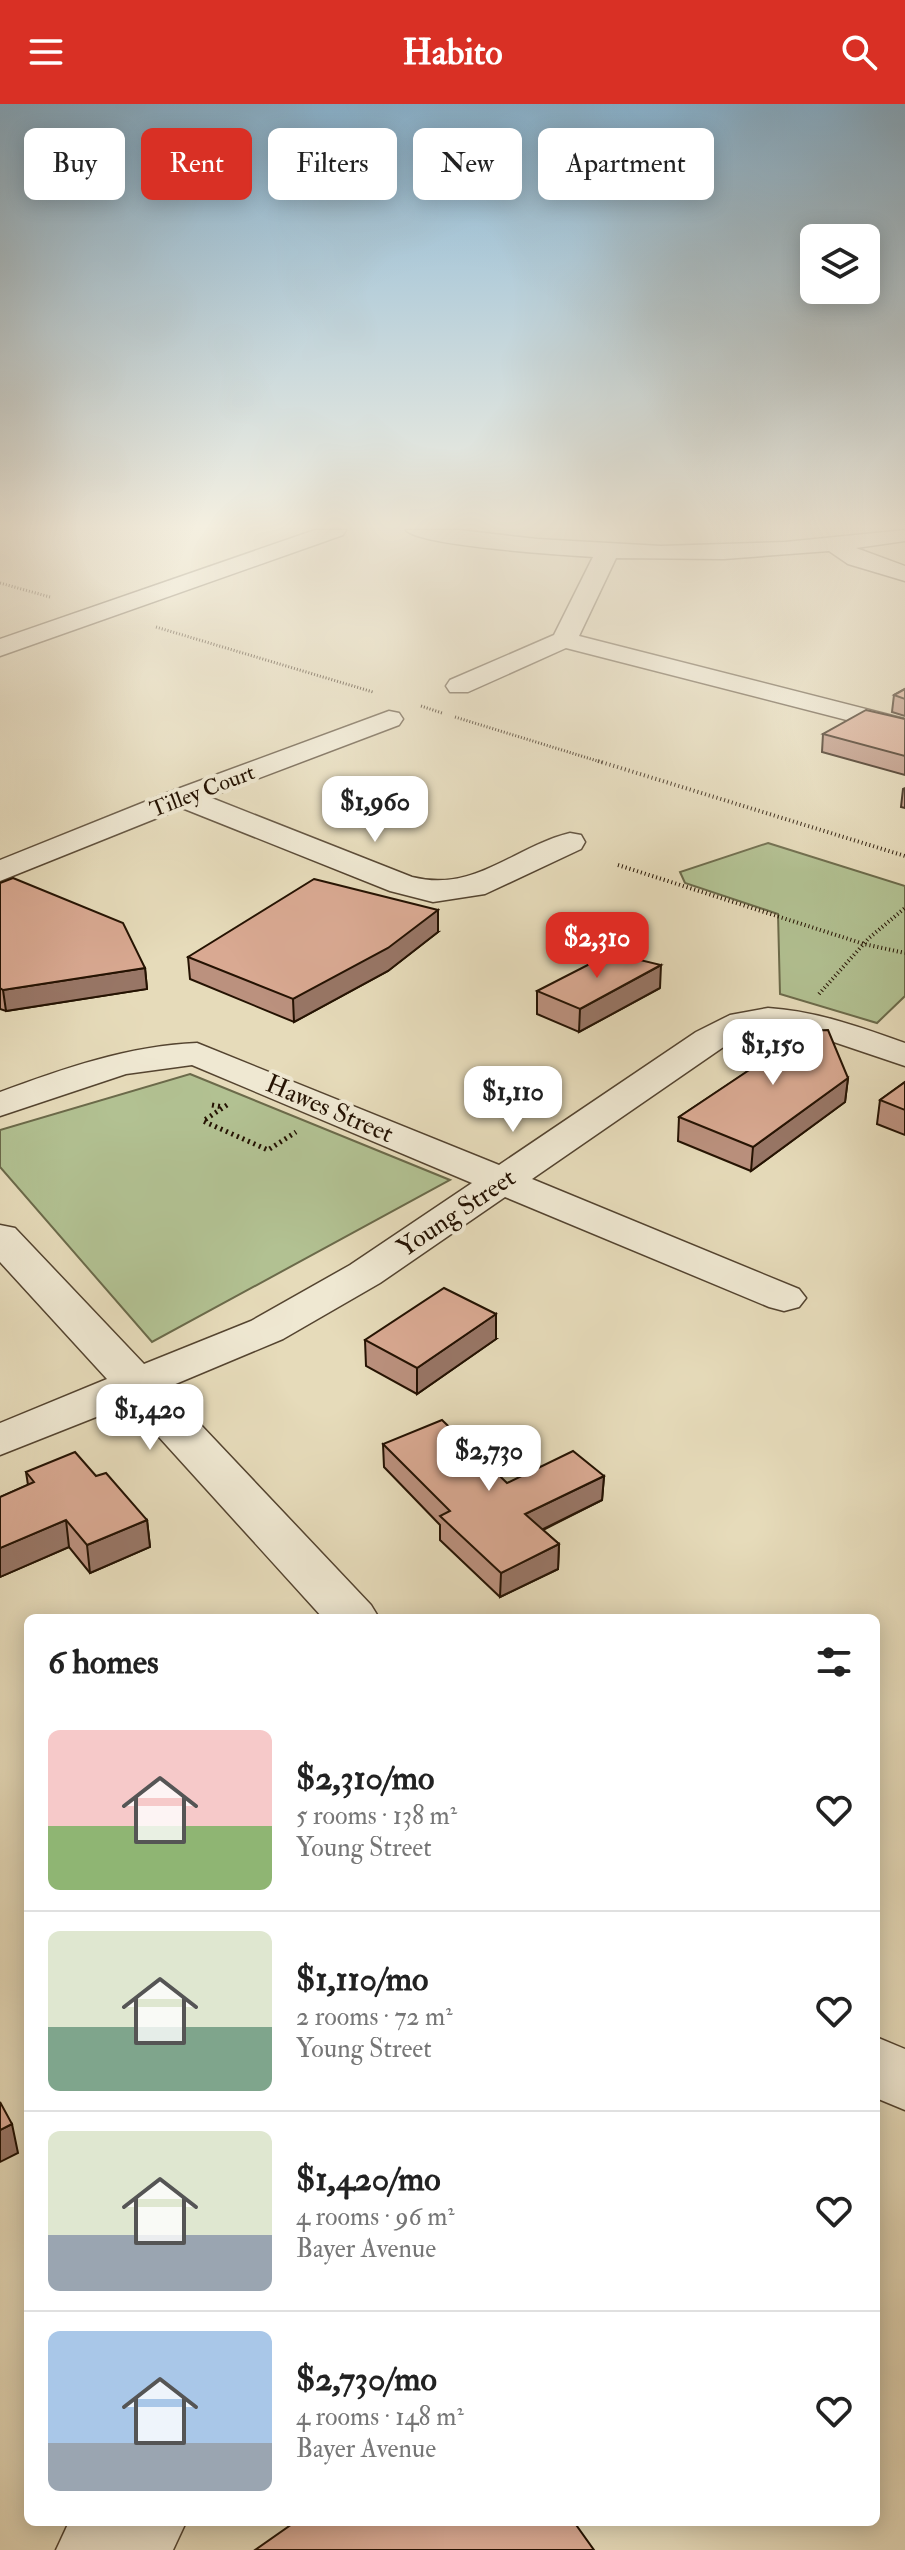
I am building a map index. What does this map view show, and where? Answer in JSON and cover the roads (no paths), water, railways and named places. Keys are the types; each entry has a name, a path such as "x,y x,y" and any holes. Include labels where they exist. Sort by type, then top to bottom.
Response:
{"street":[{"path":"459,686 555,644"},
{"path":"580,644 905,727"},
{"name":"Tilley Court","path":"5,865 389,719"},
{"path":"182,797 401,884 433,892 474,887 570,842"},
{"name":"Young Street","path":"0,1440 267,1330 365,1274 709,1040 746,1021 783,1020 822,1026 905,1055"},
{"name":"Hawes Street","path":"0,1105 110,1065 158,1054 197,1054 784,1298"},
{"path":"0,1237 349,1614"},
{"path":"880,2066 905,2082"},
{"path":"95,2550 140,2526"}]}
